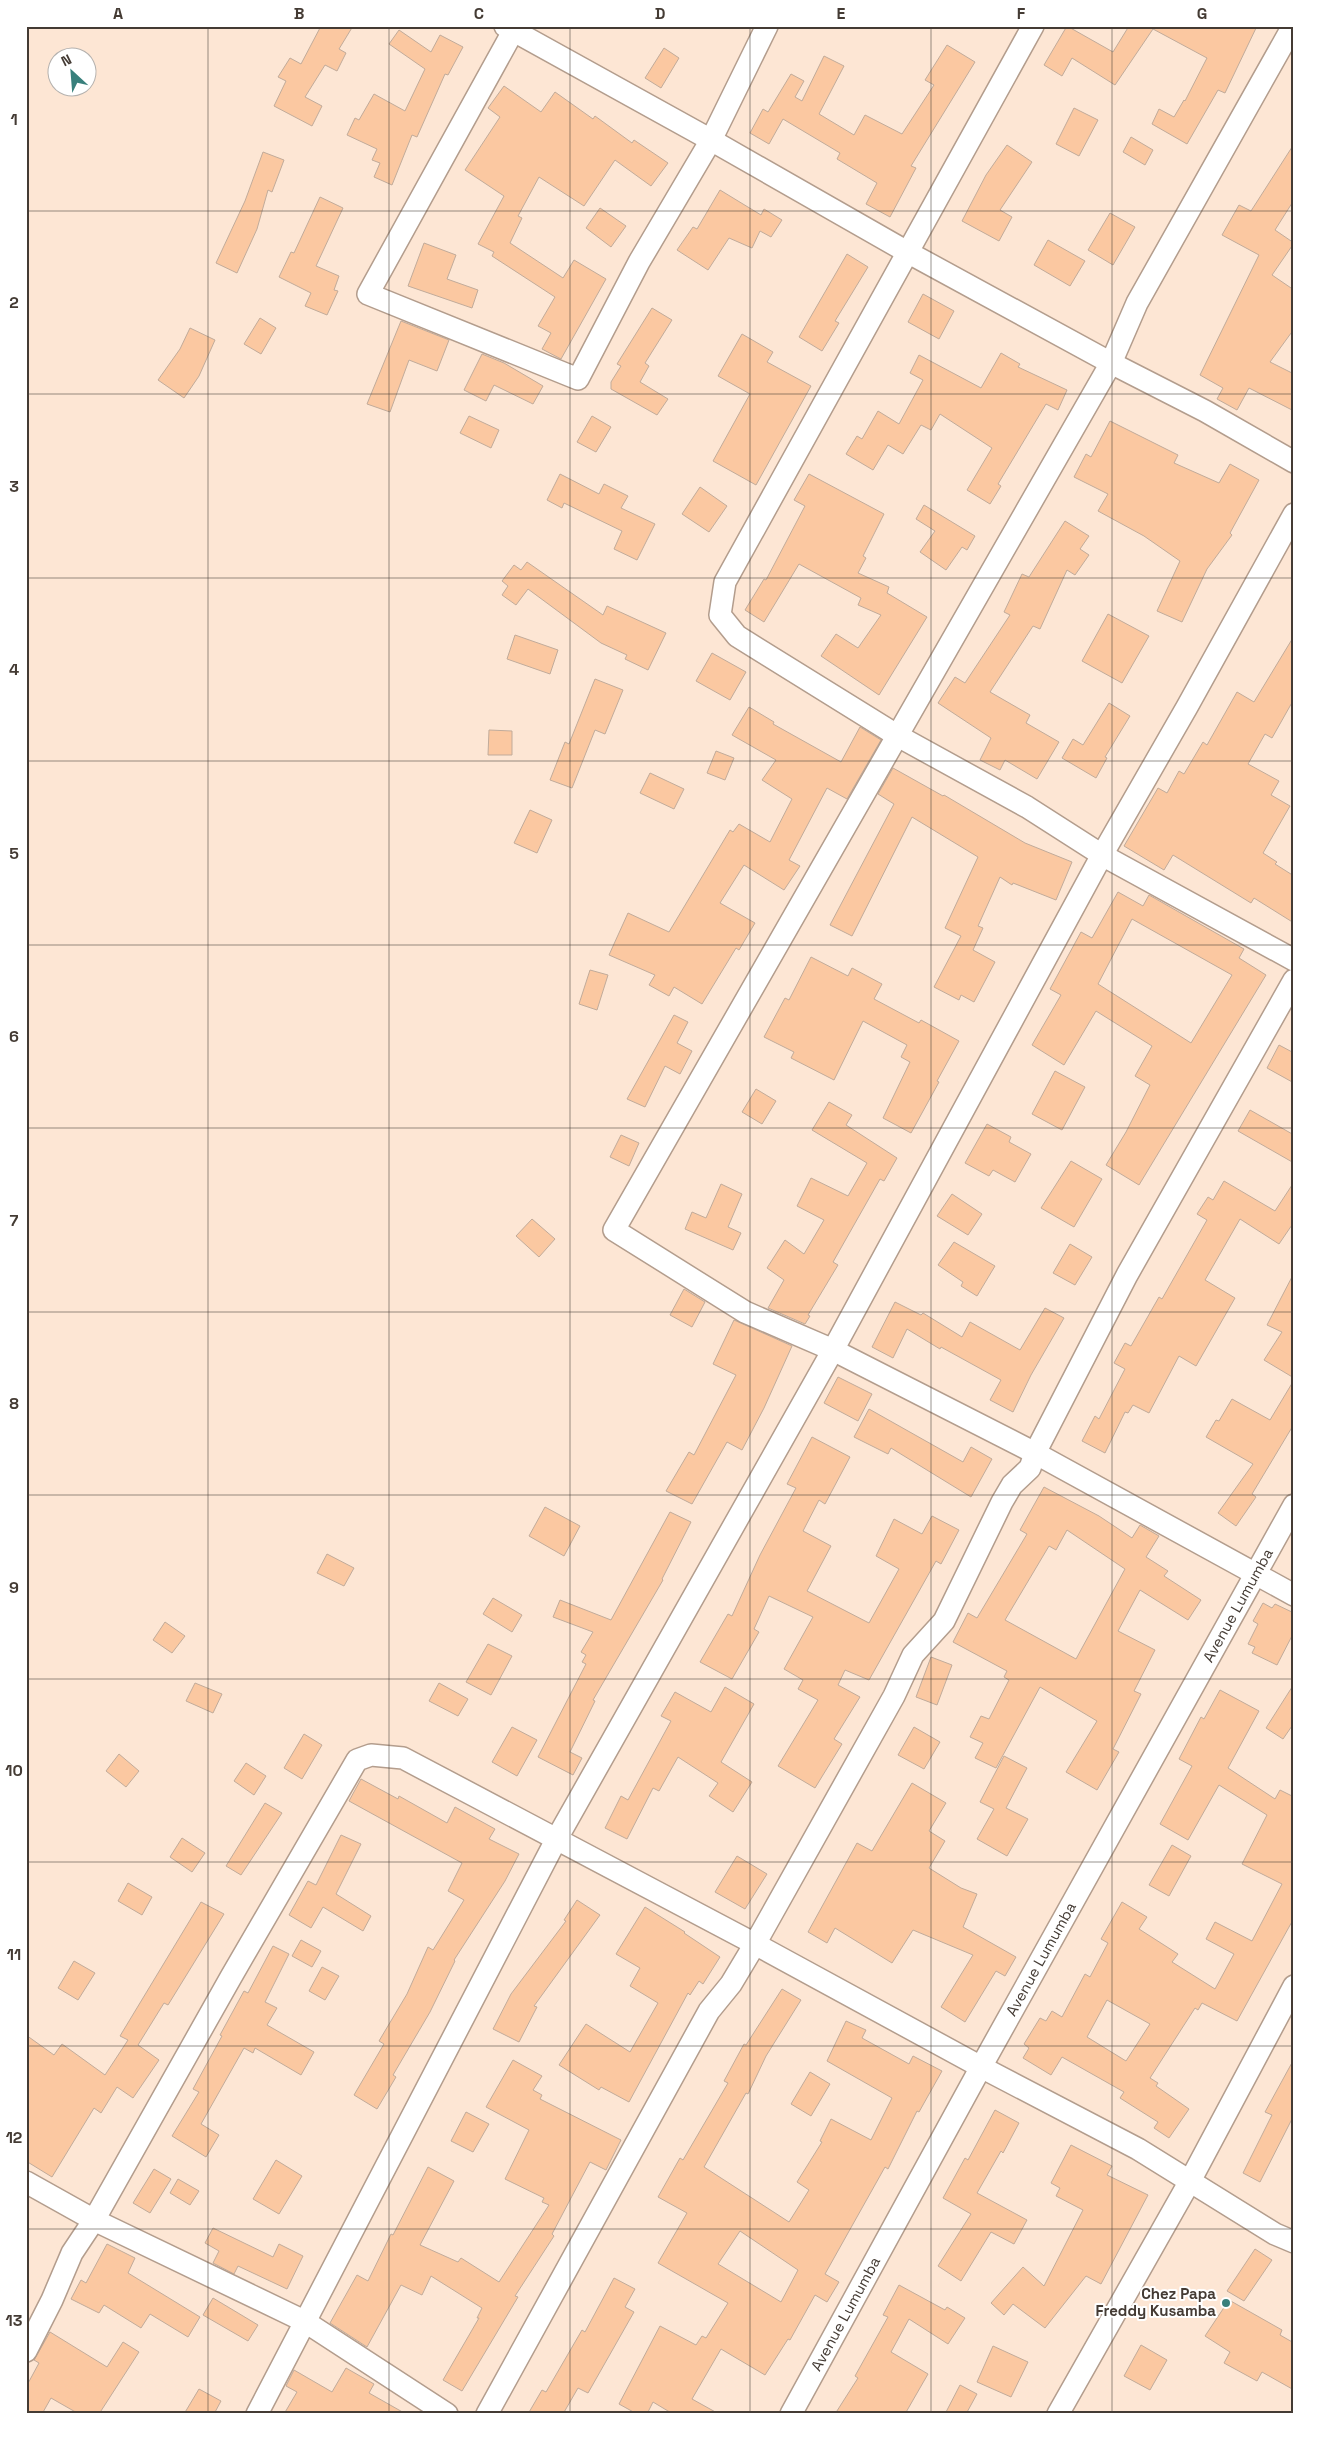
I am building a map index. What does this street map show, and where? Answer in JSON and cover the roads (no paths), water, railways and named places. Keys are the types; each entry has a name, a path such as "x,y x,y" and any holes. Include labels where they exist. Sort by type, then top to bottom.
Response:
{"street":[{"path":"767,26 712,140 639,262 578,379 368,294 511,28 712,140 909,252 1294,462"},
{"path":"1033,26 725,582 720,615 737,636 898,736 1027,807 1102,855 1294,960"},
{"path":"1293,26 1137,302 1111,363 614,1230 745,1312 833,1350 1035,1453 1256,1576 1294,1595"},
{"path":"257,2414 556,1840 833,1350 1102,855 1294,514"},
{"path":"487,2414 709,2012 731,1984 756,1944 894,1696 913,1655 944,1622 977,1551 1007,1494 1012,1485 1030,1468 1035,1453 1127,1275 1294,980"},
{"name":"Avenue Lumumba","path":"790,2414 980,2067 1294,1505"},
{"path":"26,2351 52,2300 72,2253 94,2220 231,1976 358,1760 371,1755 403,1758 756,1944 980,2067 1138,2149 1275,2234 1294,2242"},
{"path":"1058,2414 1190,2181 1294,1986"},
{"path":"26,2182 94,2220 304,2321 447,2414"}],"place":[{"name":"Chez Papa Freddy Kusamba","path":"1226,2303"}]}
